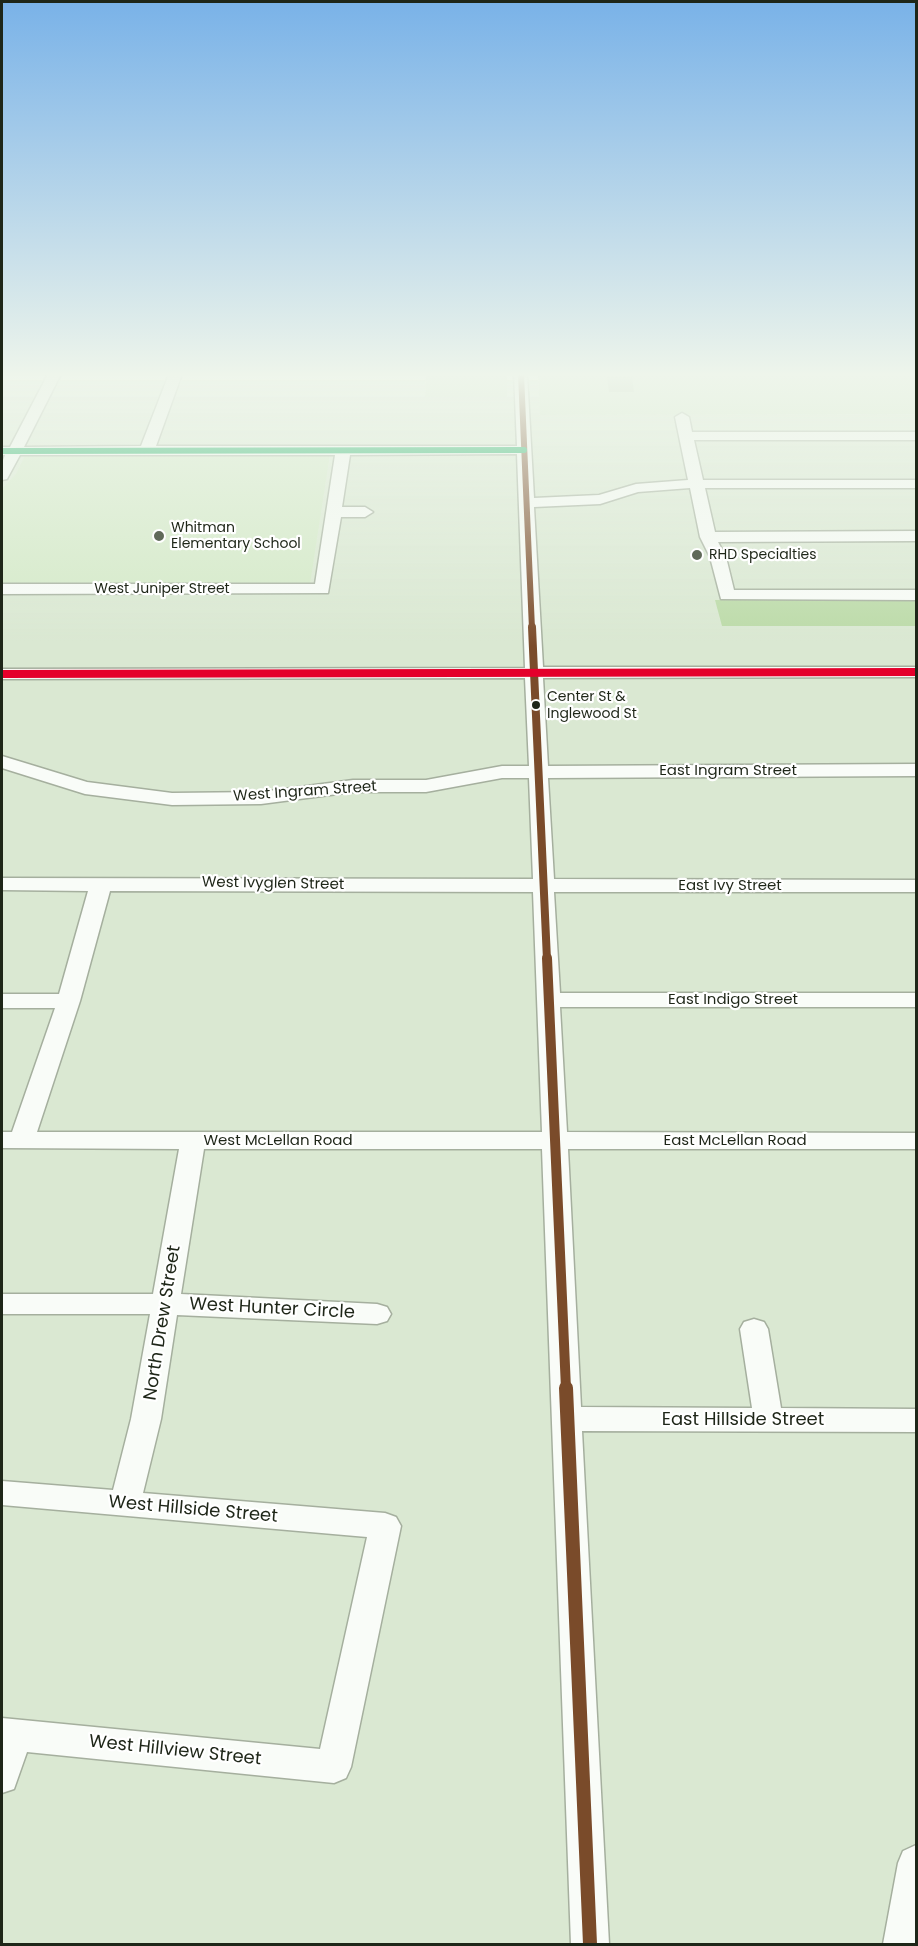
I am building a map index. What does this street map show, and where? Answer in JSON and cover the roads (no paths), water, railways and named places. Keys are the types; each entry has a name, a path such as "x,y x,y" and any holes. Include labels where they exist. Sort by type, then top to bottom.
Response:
{"street":[{"path":"341,465 334,512 365,512"},
{"path":"525,465 569,1419 590,1944"},
{"path":"693,465 708,537 718,557 727,595 916,595"},
{"path":"527,503 600,499 636,488 697,484 916,484"},
{"name":"West Juniper Street","path":"2,589 322,589 334,512"},
{"path":"708,537 916,536"},
{"path":"2,674 916,672"},
{"name":"West Ingram Street","path":"2,762 85,788 172,799 261,798 346,787 426,786 502,772 539,771"},
{"name":"East Ingram Street","path":"539,771 916,770"},
{"path":"12,1140 28,1114 69,1001 101,883"},
{"name":"West Ivyglen Street","path":"2,884 544,886"},
{"name":"East Ivy Street","path":"544,886 916,886"},
{"name":"East Indigo Street","path":"549,1000 916,1000"},
{"path":"2,1001 69,1001"},
{"name":"West McLellan Road","path":"12,1140 555,1142"},
{"name":"North Drew Street","path":"125,1504 147,1419 193,1140"},
{"name":"East McLellan Road","path":"555,1142 916,1141"},
{"name":"West Hunter Circle","path":"2,1304 166,1304 378,1314"},
{"path":"754,1329 768,1420"},
{"name":"East Hillside Street","path":"569,1419 916,1420"},
{"name":"West Hillside Street","path":"2,1493 385,1526 334,1767"},
{"name":"West Hillview Street","path":"2,1777 8,1735 334,1767"},
{"path":"902,1944 916,1863"}],"place":[{"name":"Whitman Elementary School","path":"159,536"},
{"name":"RHD Specialties","path":"697,555"},
{"name":"Center St & Inglewood St","path":"536,705"}]}
